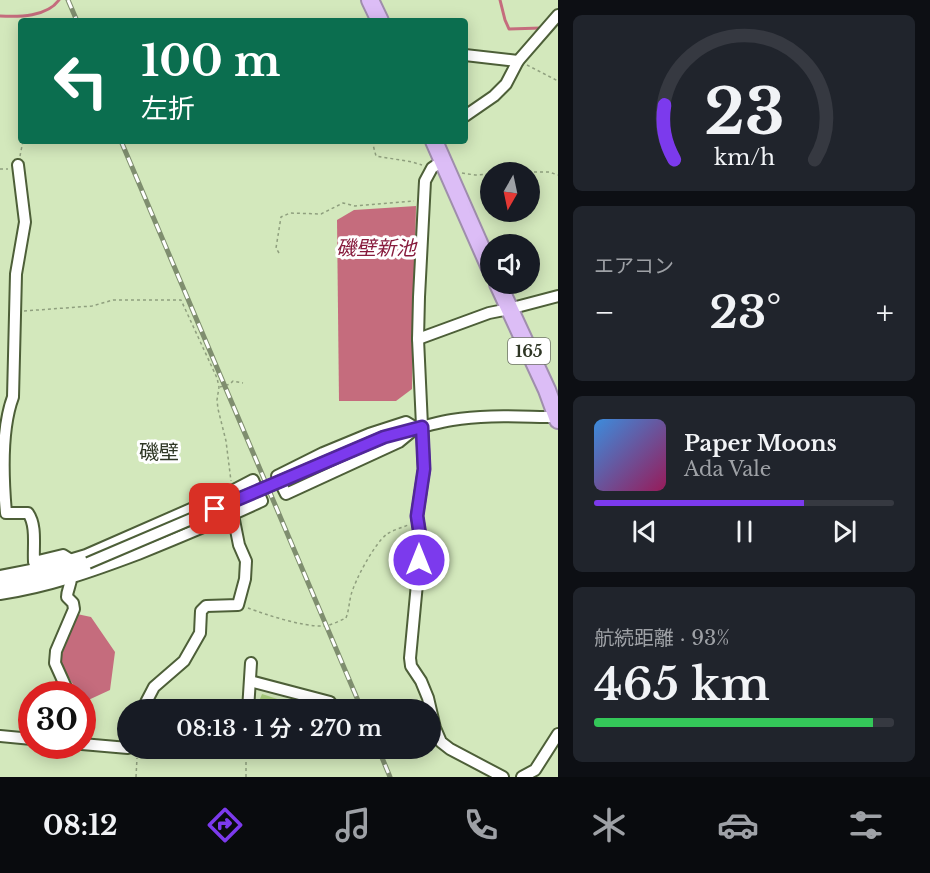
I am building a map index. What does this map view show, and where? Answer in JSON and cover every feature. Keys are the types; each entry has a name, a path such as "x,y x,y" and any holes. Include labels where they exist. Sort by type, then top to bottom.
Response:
{"highway":[{"path":"370,0 379,18"},
{"path":"436,144 441,168 480,248"},
{"name":"165","path":"502,294 558,418"}],"street":[{"path":"468,114 494,96 506,84 518,61 555,18"},
{"path":"468,55 518,61"},
{"path":"18,165 25,222 16,273 13,397 5,441 6,513 28,513 32,518 33,562 63,555 71,560"},
{"path":"441,168 426,181 424,200 418,339 419,427 424,469 417,516 421,542 410,658 411,666 428,698 441,742 503,777"},
{"path":"418,339 489,313 558,296"},
{"path":"0,585 88,563 384,437 453,420 483,417 558,418"},
{"path":"406,422 419,427 399,442 286,494 277,476 323,453 369,434 406,422"},
{"path":"0,576 71,560 254,480 262,501 140,553 71,578 0,594"},
{"path":"147,699 153,687 184,661 200,633 201,611 206,606 238,605 245,579 246,561 239,545 232,515"},
{"path":"63,681 55,658 74,609 73,603 67,597 71,578"},
{"path":"251,663 251,699"},
{"path":"250,681 318,699"},
{"path":"522,777 535,770 558,734"},
{"path":"0,736 18,738"},
{"path":"96,745 117,747"}],"path":[{"path":"518,61 558,81"},
{"path":"18,165 22,144"},
{"path":"373,144 376,156 480,175"},
{"path":"540,172 558,175"},
{"path":"279,253 276,248 280,217 290,213 321,214 343,203 355,206 424,200"},
{"path":"15,312 92,306 114,300 181,300 217,378 218,409 226,441 232,491"},
{"path":"219,387 233,381 243,383"},
{"path":"238,605 274,617 315,626 327,626 346,618 350,610 351,594 373,549 388,533 418,521"},
{"path":"136,777 138,759"},
{"path":"246,777 247,759"}],"water":[{"name":"磯壁新池","path":"416,206 412,389 396,401 339,401 337,220 354,210"},
{"path":"77,614 91,617 115,652 110,690 96,696 96,681 71,681 59,662"}],"building":[{"path":"262,694 277,699 260,699"}],"waterway":[{"path":"0,16 40,13 54,6 59,0"},
{"path":"500,0 509,29 541,28"}],"railway":[{"path":"68,0 76,18"},
{"path":"122,144 357,699"},
{"path":"383,759 390,777"}],"district":[{"name":"磯壁","path":"159,452"}],"route":[{"path":"215,509 384,437 422,427 424,469 417,516 421,542 419,560"}]}
